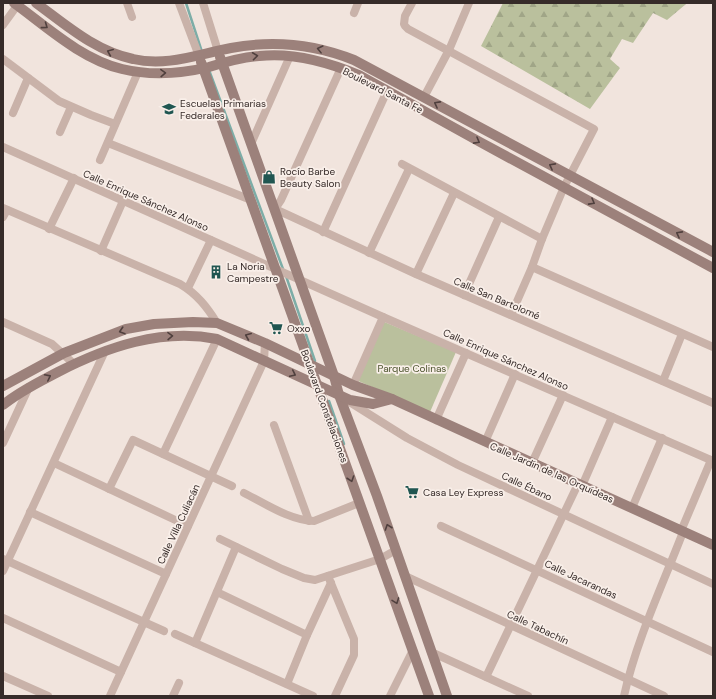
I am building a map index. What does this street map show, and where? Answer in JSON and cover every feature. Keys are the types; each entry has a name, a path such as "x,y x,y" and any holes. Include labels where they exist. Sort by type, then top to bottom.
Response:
{"street":[{"name":"Boulevard Santa Fe","path":"36,3 90,42 120,56 134,60 153,62 180,60 250,45 278,44 317,49 354,60 713,252"},
{"path":"127,3 132,17"},
{"name":"Boulevard Constelaciones","path":"179,3 208,54 212,65 251,200 278,269 309,363 360,503 382,558 429,696"},
{"name":"Boulevard Constelaciones","path":"203,3 208,54 251,144 274,209 295,276 334,376 339,395 394,551 405,576 447,696"},
{"path":"354,13 358,3"},
{"path":"412,3 404,24 408,29 594,128 564,187 512,315"},
{"path":"424,97 449,50 469,3"},
{"name":"Boulevard Santa Fe","path":"17,4 71,44 93,57 111,66 138,72 152,74 174,73 260,56 290,56 308,59 341,68 359,75 713,268"},
{"path":"3,25 17,4"},
{"path":"251,144 290,56"},
{"path":"3,59 59,102 116,124"},
{"path":"274,209 281,200 341,68"},
{"path":"100,160 138,72"},
{"path":"13,113 28,78"},
{"path":"323,232 387,91"},
{"path":"60,132 71,107"},
{"path":"108,143 251,200"},
{"name":"Calle Enrique Sánchez Alonso","path":"3,147 295,276 383,317 712,460"},
{"path":"370,253 406,166 542,239"},
{"path":"49,229 74,178"},
{"path":"416,274 454,193"},
{"path":"101,251 123,201"},
{"name":"Calle San Bartolomé","path":"274,209 416,274 713,403"},
{"path":"4,212 49,229 188,288 204,303 217,322"},
{"path":"464,295 499,217"},
{"path":"188,288 211,240"},
{"path":"532,267 713,348"},
{"path":"353,385 383,317"},
{"path":"3,322 52,344 64,353 74,364"},
{"path":"4,384 64,353 126,329 154,324 178,322 217,322"},
{"name":"Calle Jardín de las Orquídeas","path":"217,322 309,363 353,385 392,400 713,545"},
{"path":"663,381 682,334"},
{"path":"3,405 29,387 74,364 126,344 166,336 206,337 217,339 350,400 373,404 392,400"},
{"path":"163,454 217,339"},
{"path":"264,361 265,343"},
{"path":"3,571 5,560 54,463 105,351"},
{"path":"436,420 466,353"},
{"name":"Calle Villa Culiacán","path":"110,696 264,361"},
{"path":"485,442 515,374"},
{"path":"3,444 29,387"},
{"name":"Calle Ébano","path":"339,395 407,438 458,465 713,584"},
{"path":"532,463 564,395"},
{"path":"486,677 612,417"},
{"path":"274,425 309,520"},
{"path":"632,508 662,438"},
{"path":"109,488 133,440 232,486"},
{"path":"624,696 627,680 648,621 682,531 712,460"},
{"path":"54,463 188,526"},
{"path":"244,493 301,520 314,520 360,503"},
{"path":"30,512 166,574"},
{"name":"Calle Jacarandas","path":"441,526 713,652"},
{"path":"220,540 282,569 304,578 315,580 330,579 382,558 394,551"},
{"path":"195,643 236,547"},
{"path":"5,560 164,631"},
{"name":"Calle Tabachín","path":"405,576 664,696"},
{"path":"287,684 330,579"},
{"path":"330,579 354,639 355,647 354,655 335,696"},
{"path":"217,592 307,635"},
{"path":"3,618 121,672"},
{"path":"174,634 313,696"},
{"path":"390,696 413,650"},
{"path":"431,652 528,696"},
{"path":"3,676 48,696"},
{"path":"173,696 179,683"}],"green space":[{"path":"503,3 686,4 667,20 653,13 633,43 622,39 610,59 620,68 590,109 481,46"},
{"name":"Parque Colinas","path":"382,321 456,352 430,412 356,380"}],"waterway":[{"path":"186,3 202,52"},
{"path":"209,70 283,269"},
{"path":"286,276 315,361"},
{"path":"329,401 344,444"}],"place":[{"name":"Escuelas Primarias Federales","path":"169,109"},
{"name":"Rocío Barbe Beauty Salon","path":"269,177"},
{"name":"La Noria Campestre","path":"216,272"},
{"name":"Oxxo","path":"276,328"},
{"name":"Casa Ley Express","path":"412,492"}]}
